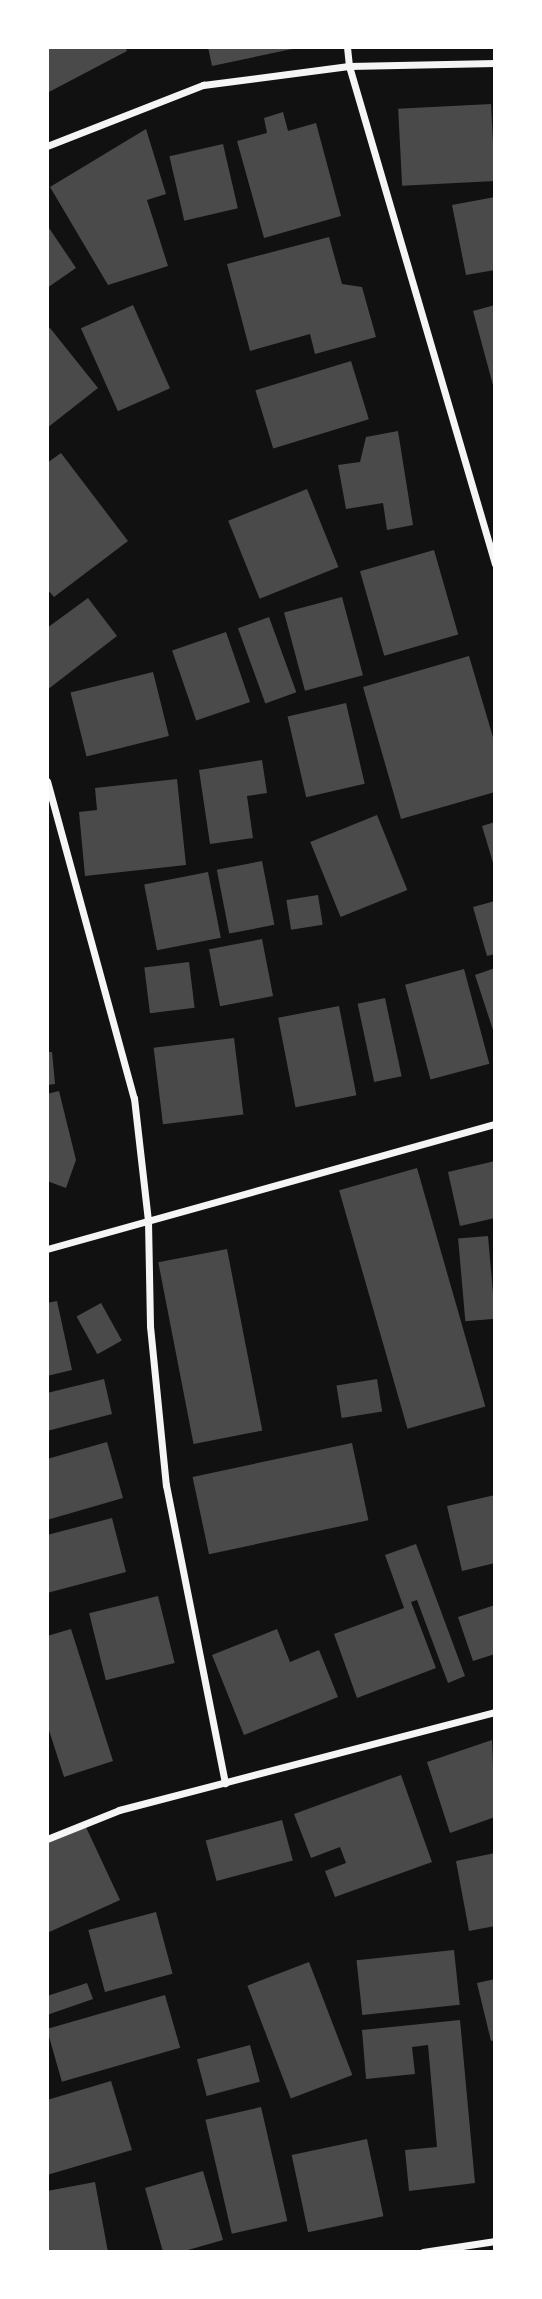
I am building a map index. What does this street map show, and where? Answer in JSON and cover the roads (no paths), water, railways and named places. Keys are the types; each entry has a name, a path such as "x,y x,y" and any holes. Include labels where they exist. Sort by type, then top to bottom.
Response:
{"street":[{"path":"347,47 349,66 495,564"},
{"path":"47,146 203,85 349,66 495,63"},
{"path":"47,781 134,1098 148,1221 150,1326 166,1485 225,1783"},
{"path":"47,1249 495,1124"},
{"path":"47,1839 119,1810 495,1712"},
{"path":"424,2252 495,2241"}]}
